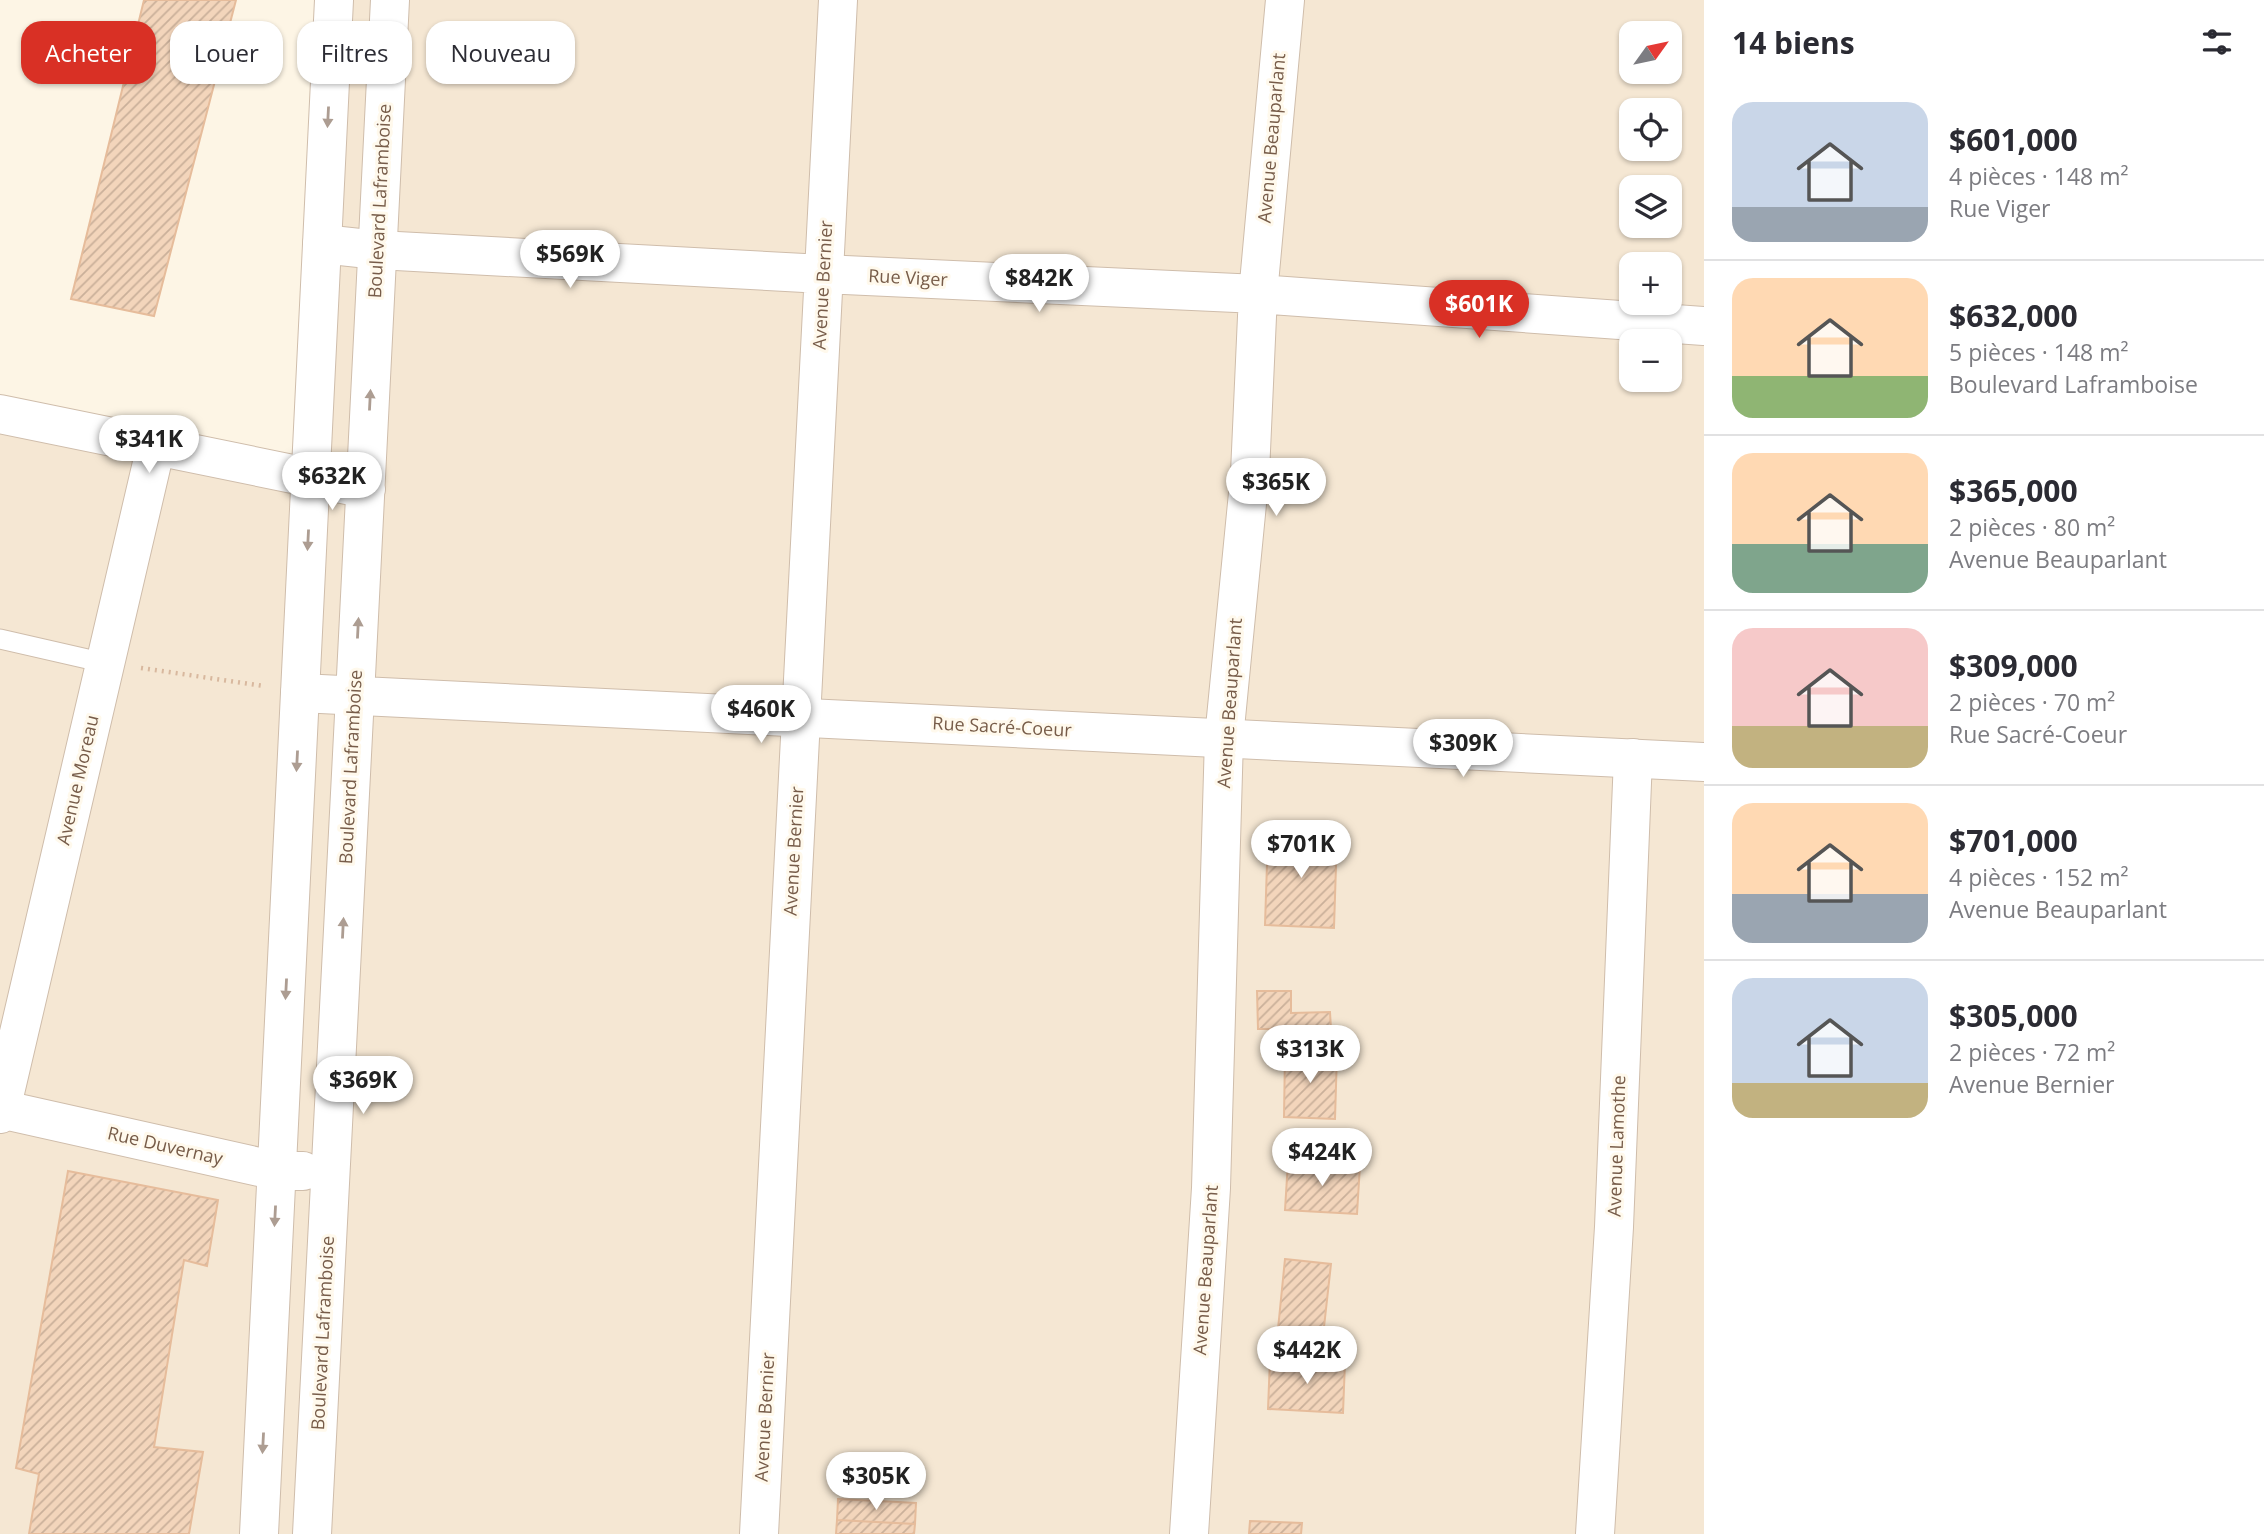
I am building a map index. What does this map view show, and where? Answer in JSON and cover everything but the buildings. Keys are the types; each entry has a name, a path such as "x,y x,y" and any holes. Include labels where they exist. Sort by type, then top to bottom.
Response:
{"street":[{"path":"259,1534 277,1171 287,690 311,477 334,0"},
{"name":"Boulevard Laframboise","path":"312,1534 390,0"},
{"name":"Avenue Bernier","path":"759,1534 838,0"},
{"name":"Avenue Beauparlant","path":"1189,1534 1211,1188 1224,738 1250,472 1258,294 1285,0"},
{"name":"Rue Viger","path":"322,244 377,250 823,274 1258,294 1704,326"},
{"path":"0,414 366,489"},
{"name":"Avenue Moreau","path":"0,1111 156,446"},
{"name":"Rue Sacré-Coeur","path":"287,690 355,696 1704,762"},
{"name":"Avenue Lamothe","path":"1595,1534 1614,1227 1633,758"},
{"name":"Rue Duvernay","path":"0,1111 277,1171 331,1172"}],"lane":[{"path":"0,639 105,663"}],"path":[{"path":"105,663 287,690"}],"shaded area":[{"path":"351,0 1704,0 1704,1534 0,1534 0,414 320,483 346,84 412,84 412,21 350,21"}]}
